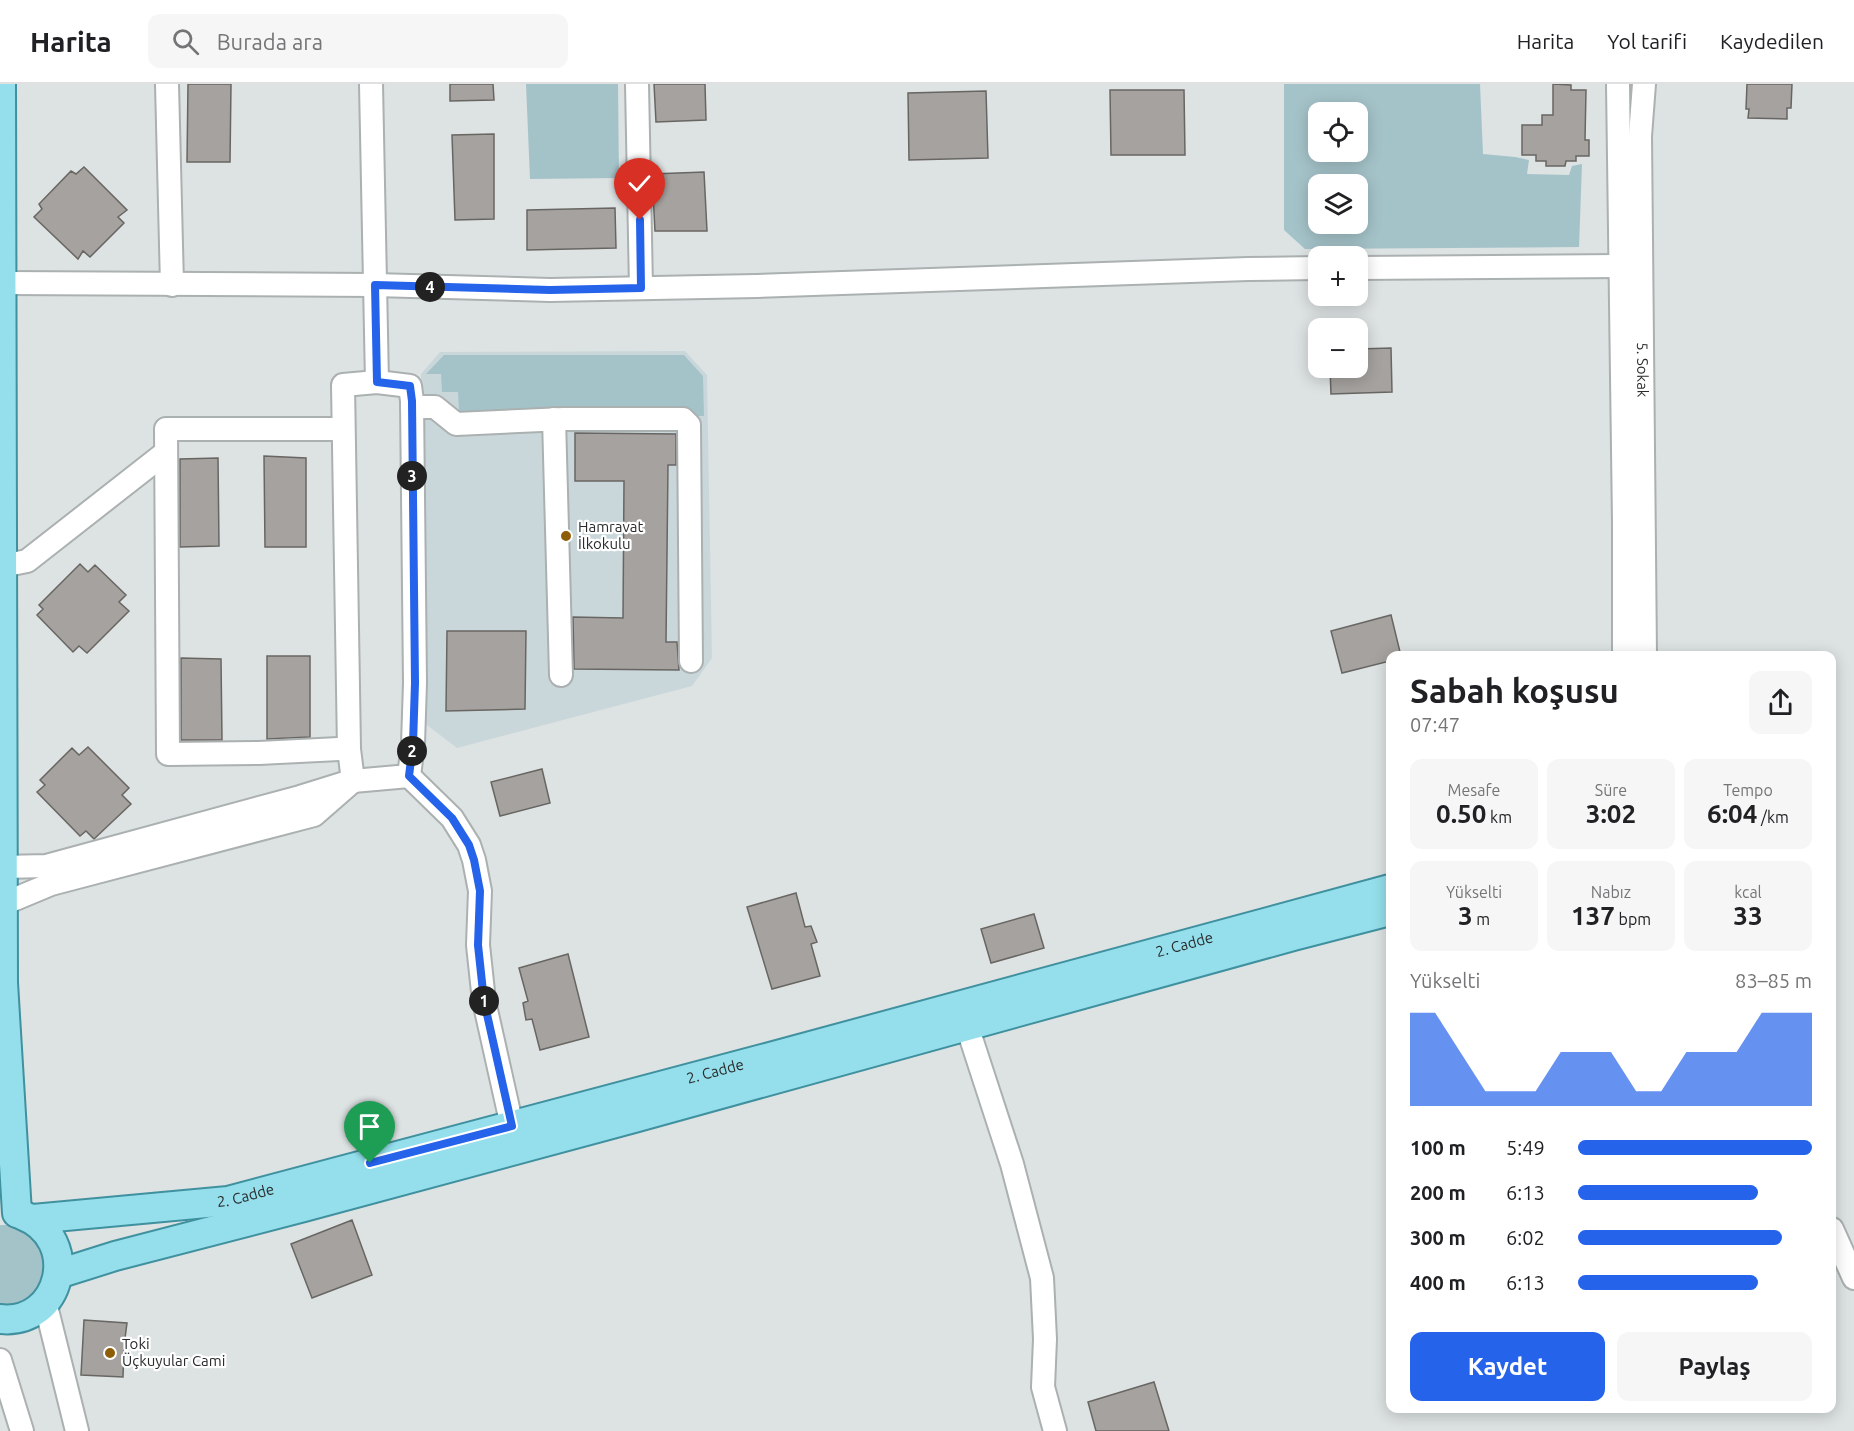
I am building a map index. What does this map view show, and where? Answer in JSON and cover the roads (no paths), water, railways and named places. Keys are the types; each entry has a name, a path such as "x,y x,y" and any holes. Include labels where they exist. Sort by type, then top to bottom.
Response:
{"main road":[{"path":"0,1319 19,1318 33,1312 45,1302 54,1289 58,1274 58,1258 54,1243 45,1230 17,1215 3,983 1,84"},
{"name":"2. Cadde","path":"17,1215 228,1201 1386,890"},
{"name":"2. Cadde","path":"58,1274 115,1256 315,1204 1386,912"}],"street":[{"path":"167,84 171,285"},
{"path":"371,84 377,382"},
{"path":"636,84 641,288"},
{"name":"5. Sokak","path":"1618,84 1624,651"},
{"name":"5. Sokak","path":"1644,84 1640,136 1645,651"},
{"path":"1368,268 1620,266"},
{"path":"2,284 375,285 550,290 1308,268"},
{"path":"352,781 349,749 343,385 377,382 410,386 412,407 415,683 413,744 409,776"},
{"path":"412,407 435,407 456,424 554,419 683,419 689,425 691,661"},
{"path":"554,419 561,675"},
{"path":"339,749 168,754 165,453 166,429 343,429"},
{"path":"2,566 27,561 165,453"},
{"path":"3,867 46,866 288,801 352,781 409,776 452,818 469,845 474,860 480,891 478,945 484,1001 512,1126"},
{"path":"3,904 51,884 314,815 352,781"},
{"path":"967,1026 1012,1164 1042,1278 1045,1339 1043,1387 1055,1431"},
{"path":"1836,1238 1854,1278"},
{"path":"45,1302 77,1431"},
{"path":"0,1360 22,1431"}],"place":[{"name":"Hamravat İlkokulu","path":"566,536"},
{"name":"Toki Üçkuyular Cami","path":"110,1353"}]}
